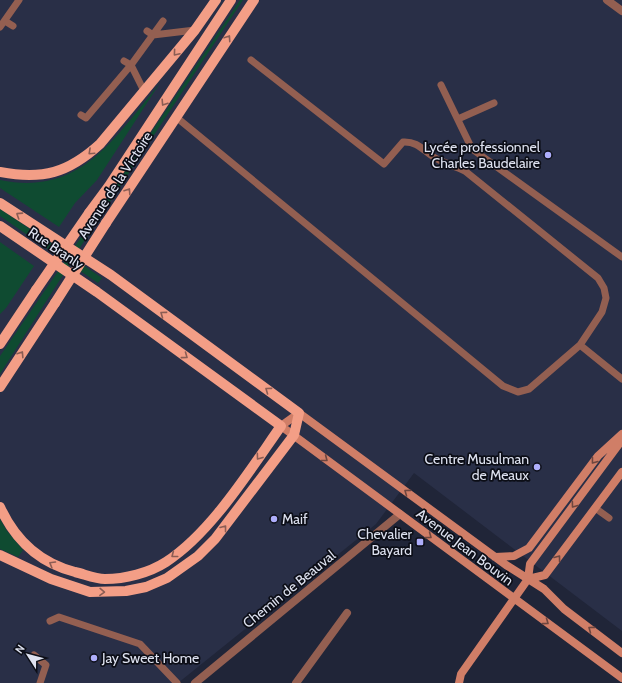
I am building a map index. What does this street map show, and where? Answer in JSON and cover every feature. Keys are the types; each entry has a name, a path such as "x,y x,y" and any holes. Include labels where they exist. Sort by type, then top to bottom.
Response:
{"main road":[{"path":"0,172 21,176 44,174 65,169 82,160 100,144 195,30 216,0"},
{"name":"Avenue de la Victoire","path":"1,340 109,186 231,0"},
{"name":"Avenue de la Victoire","path":"0,387 106,223 254,0"},
{"name":"Rue Branly","path":"0,202 111,275 300,414"},
{"name":"Rue Branly","path":"0,226 97,292 282,426"},
{"path":"0,555 51,578 90,592 126,591 146,587 184,568 204,550 229,521 294,435 300,414"},
{"path":"0,507 10,527 31,551 59,568 104,579 134,576 165,563 191,542 225,502 282,426"}],"street":[{"path":"607,0 622,11"},
{"path":"282,426 300,414"},
{"name":"Avenue Jean Bouvin","path":"300,414 494,557 544,589 564,609 622,653"},
{"name":"Avenue Jean Bouvin","path":"282,426 622,678"},
{"path":"494,557 514,556 529,548 598,456 622,434"},
{"path":"459,683 461,674 528,580 530,564 622,440"},
{"path":"528,580 545,575 622,472"},
{"name":"Chemin de Beauval","path":"196,683 400,514"},
{"path":"296,683 347,614"}],"lane":[{"path":"0,27 19,0"},
{"path":"5,21 13,26"},
{"path":"80,115 86,118 106,89 128,63 150,33 163,21"},
{"path":"150,33 195,30"},
{"path":"176,117 503,386 518,392 529,390 580,345 602,312 606,298 604,288 598,278 465,171 452,164 438,160 412,142 403,142 384,164 251,60"},
{"path":"128,63 144,90"},
{"path":"441,85 472,149 622,258"},
{"path":"458,119 494,103"},
{"path":"580,345 622,379"},
{"path":"595,508 609,518"},
{"path":"50,621 59,617 140,644 177,683"},
{"path":"34,655 46,665 40,683"}],"shaded area":[{"path":"0,0 622,0 622,631 414,473 376,524 178,683 0,683"}],"green space":[{"path":"240,0 243,0 73,258 102,278 98,283 70,264 0,374 0,356 65,261 0,216 0,209 69,255"},
{"path":"160,83 97,180 75,203 59,227 0,188 0,180 28,183 53,180 74,171 94,158 111,142"},
{"path":"0,242 34,266 6,308 0,314"},
{"path":"0,519 7,531 23,550 18,557 0,549"}],"place":[{"name":"Lycée professionnel Charles Baudelaire","path":"548,155"},
{"name":"Centre Musulman de Meaux","path":"537,467"},
{"name":"Maif","path":"274,519"},
{"name":"Chevalier Bayard","path":"420,542"},
{"name":"Jay Sweet Home","path":"94,658"}]}
